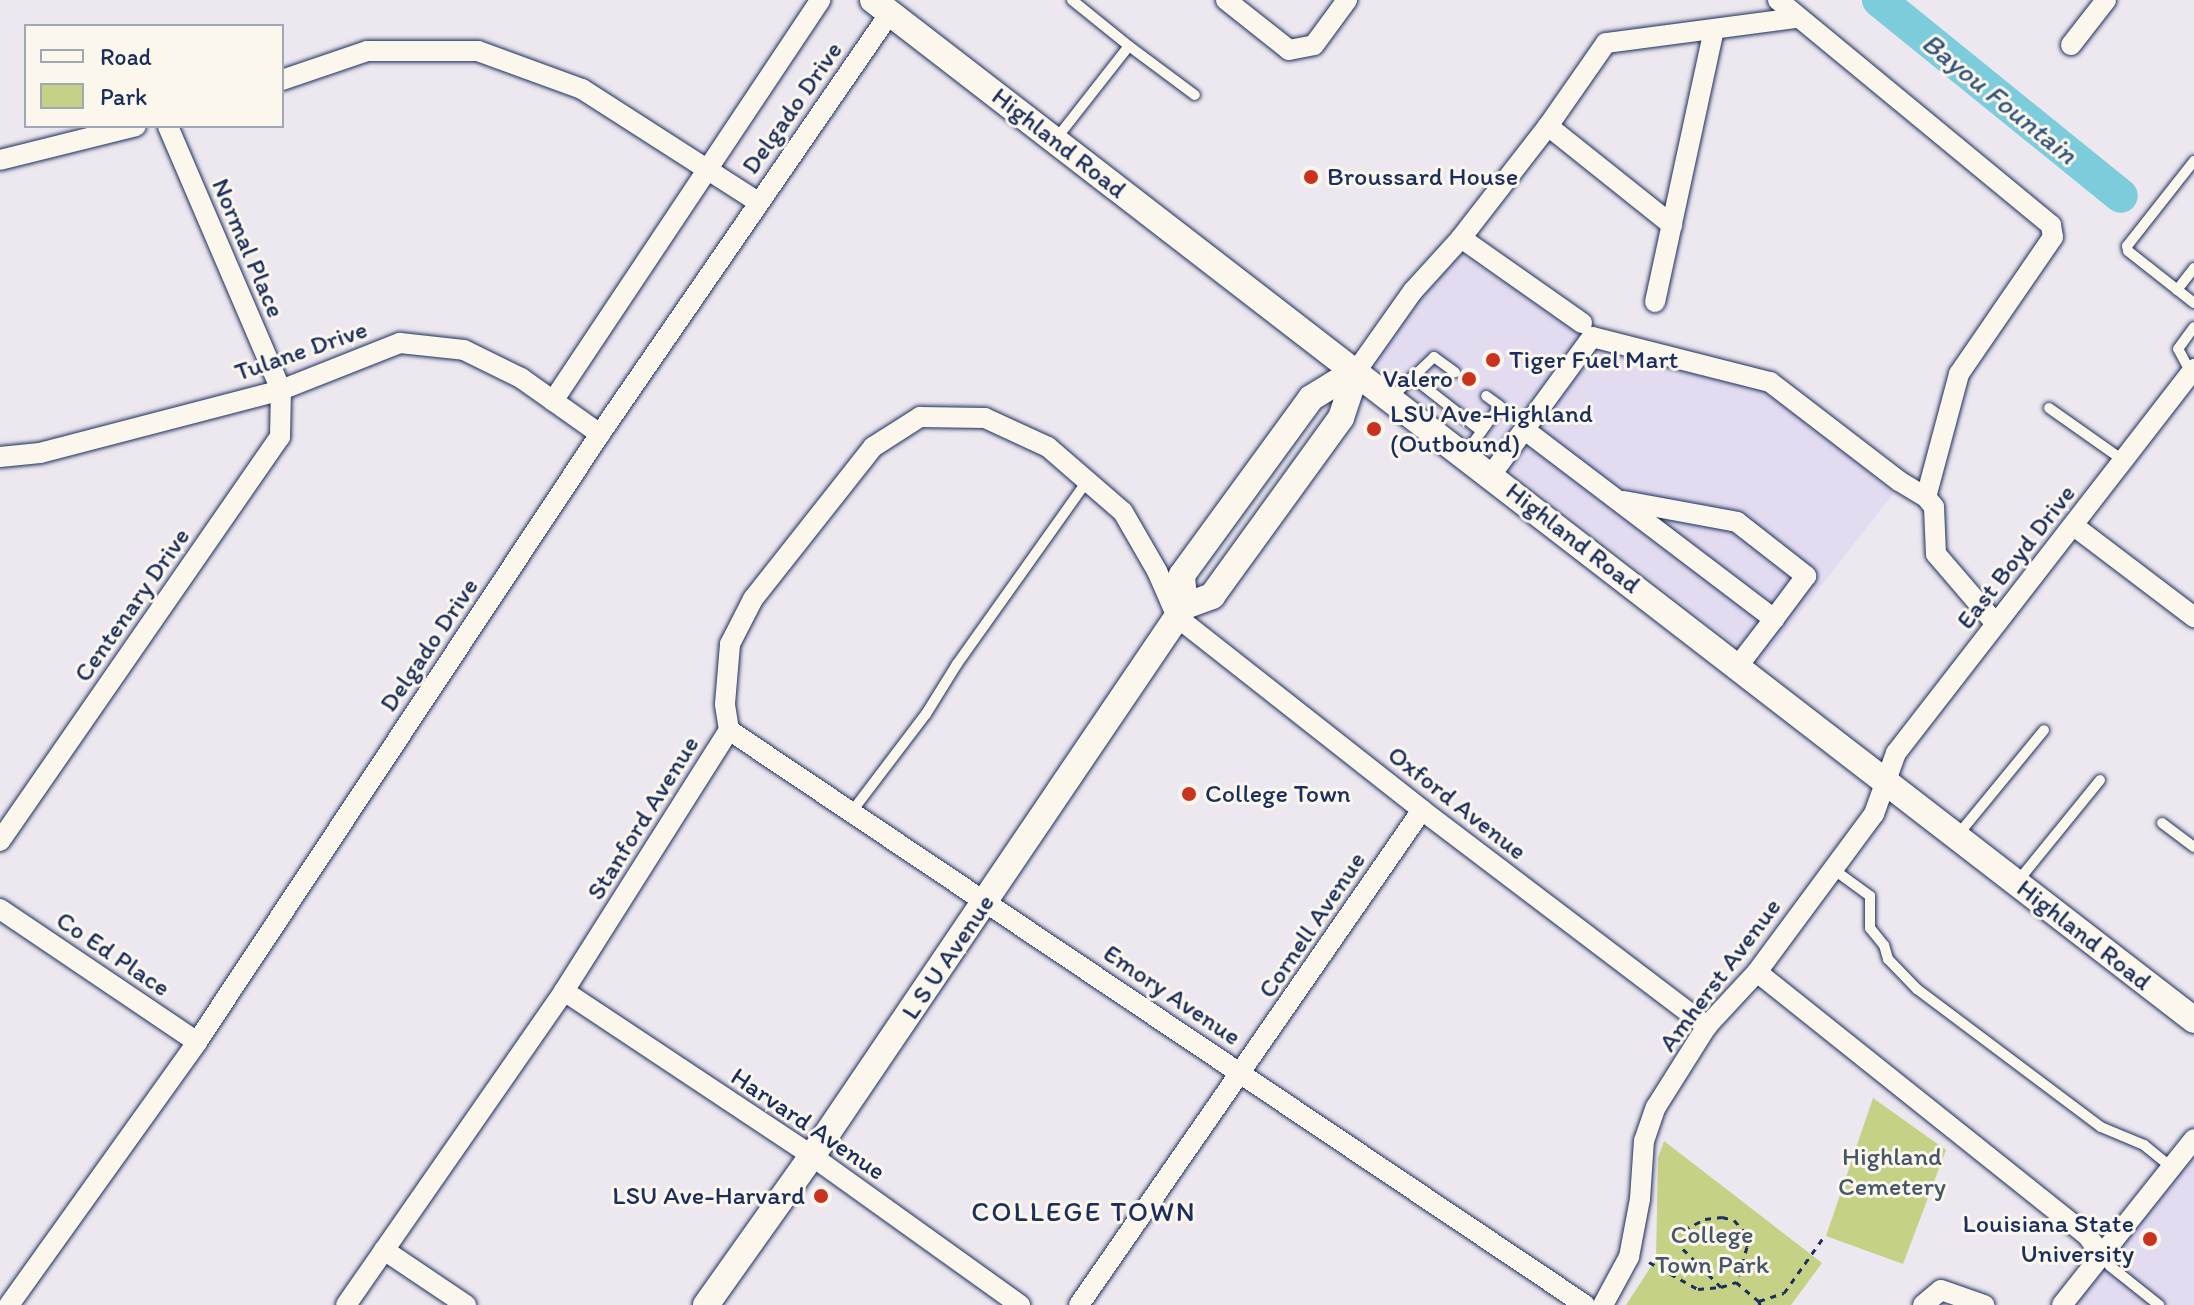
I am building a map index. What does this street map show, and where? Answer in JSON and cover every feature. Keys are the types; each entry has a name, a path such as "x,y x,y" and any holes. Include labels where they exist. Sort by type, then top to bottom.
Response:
{"street":[{"name":"Delgado Drive","path":"553,401 820,0"},
{"path":"1226,0 1289,50 1314,45 1347,0"},
{"path":"1778,0 1796,18 2051,225 2053,237 1959,374 1926,497"},
{"path":"2071,45 2106,0"},
{"name":"Delgado Drive","path":"9,1305 197,1042 600,434 758,202 881,6"},
{"name":"Highland Road","path":"881,6 1392,397 2194,1020"},
{"path":"1181,612 1182,575 1311,398 1357,370 1413,291 1461,238 1548,126 1606,43 1796,18"},
{"path":"1655,302 1714,29"},
{"path":"284,79 367,51 478,51 582,89 758,202"},
{"path":"1548,126 1672,225"},
{"path":"0,160 128,128"},
{"name":"Normal Place","path":"169,128 281,390"},
{"path":"1461,238 1582,323"},
{"path":"1491,475 1592,337 1770,382 1899,481 1926,497 1934,507 1936,554 1996,624"},
{"name":"Tulane Drive","path":"0,457 40,453 281,390 400,343 464,350 521,378 600,434"},
{"name":"L S U Avenue","path":"706,1305 812,1156 1181,612 1212,596 1341,418 1357,370"},
{"name":"East Boyd Drive","path":"1887,781 1896,753 2192,371"},
{"name":"Centenary Drive","path":"0,841 280,437 281,390"},
{"name":"Stanford Avenue","path":"346,1305 564,991 729,730 725,704 730,644 753,599 873,447 920,417 985,418 1048,447 1123,512 1181,612"},
{"path":"1525,430 1774,619"},
{"path":"1617,500 1737,522 1806,576 1738,666"},
{"path":"2074,526 2194,617"},
{"name":"Oxford Avenue","path":"1181,612 1422,810 1707,1026"},
{"name":"Emory Avenue","path":"729,730 853,810 1585,1305"},
{"name":"Amherst Avenue","path":"1603,1305 1629,1257 1640,1199 1644,1141 1656,1107 1707,1026 1757,972 1874,814 1887,781"},
{"name":"Cornell Avenue","path":"1079,1305 1422,810"},
{"name":"Co Ed Place","path":"0,909 197,1042"},
{"path":"1757,972 2087,1235 2101,1254"},
{"name":"Harvard Avenue","path":"564,991 812,1156 1020,1305"},
{"path":"2062,1305 2194,1139"},
{"path":"384,1250 466,1305"},
{"path":"1923,1305 1941,1290 1960,1294 1984,1305"}],"lane":[{"path":"1072,0 1195,95"},
{"path":"1055,140 1129,46"},
{"path":"2194,161 2127,246 2128,251 2194,303"},
{"path":"2177,290 2194,268"},
{"path":"2192,371 2178,349 2194,327"},
{"path":"1392,397 1434,357 1455,372"},
{"path":"1412,377 1481,431"},
{"path":"1465,454 1500,406 1486,396"},
{"path":"2049,408 2124,461"},
{"path":"853,810 926,714 957,664 1087,481"},
{"path":"1957,836 2044,730"},
{"path":"2017,883 2100,780"},
{"path":"2162,823 2194,847"},
{"path":"1833,869 1870,896 1870,928 1884,945 1888,959 1917,989 2101,1127 2144,1145 2171,1167"},
{"path":"2101,1254 2110,1266 2159,1305"}],"path":[{"path":"1721,1287 1677,1243 1684,1230 1705,1219 1722,1217 1734,1220 1746,1234 1747,1247 1736,1282"},
{"path":"1736,1282 1760,1303 1784,1293 1823,1238"},
{"path":"1629,1257 1653,1264 1698,1289 1736,1282"}],"shaded area":[{"path":"1456,252 1592,337 1770,382 1893,494 1760,664 1366,358"},
{"name":"Louisiana State University","path":"2194,1123 2194,1305 2055,1305 2156,1173"}],"green space":[{"name":"Highland Cemetery","path":"1873,1098 1946,1150 1903,1264 1826,1236"},
{"name":"College Town Park","path":"1664,1141 1822,1263 1791,1305 1626,1305 1656,1259 1658,1158"}],"waterway":[{"name":"Bayou Fountain","path":"1879,0 2121,196"}],"place":[{"name":"Broussard House","path":"1311,177"},
{"name":"Tiger Fuel Mart","path":"1493,360"},
{"name":"Valero","path":"1469,379"},
{"name":"LSU Ave-Highland (Outbound)","path":"1374,429"},
{"name":"College Town","path":"1189,794"},
{"name":"LSU Ave-Harvard","path":"821,1196"},
{"name":"Louisiana State University","path":"2150,1239"}],"district":[{"name":"COLLEGE TOWN","path":"1084,1211"}]}
